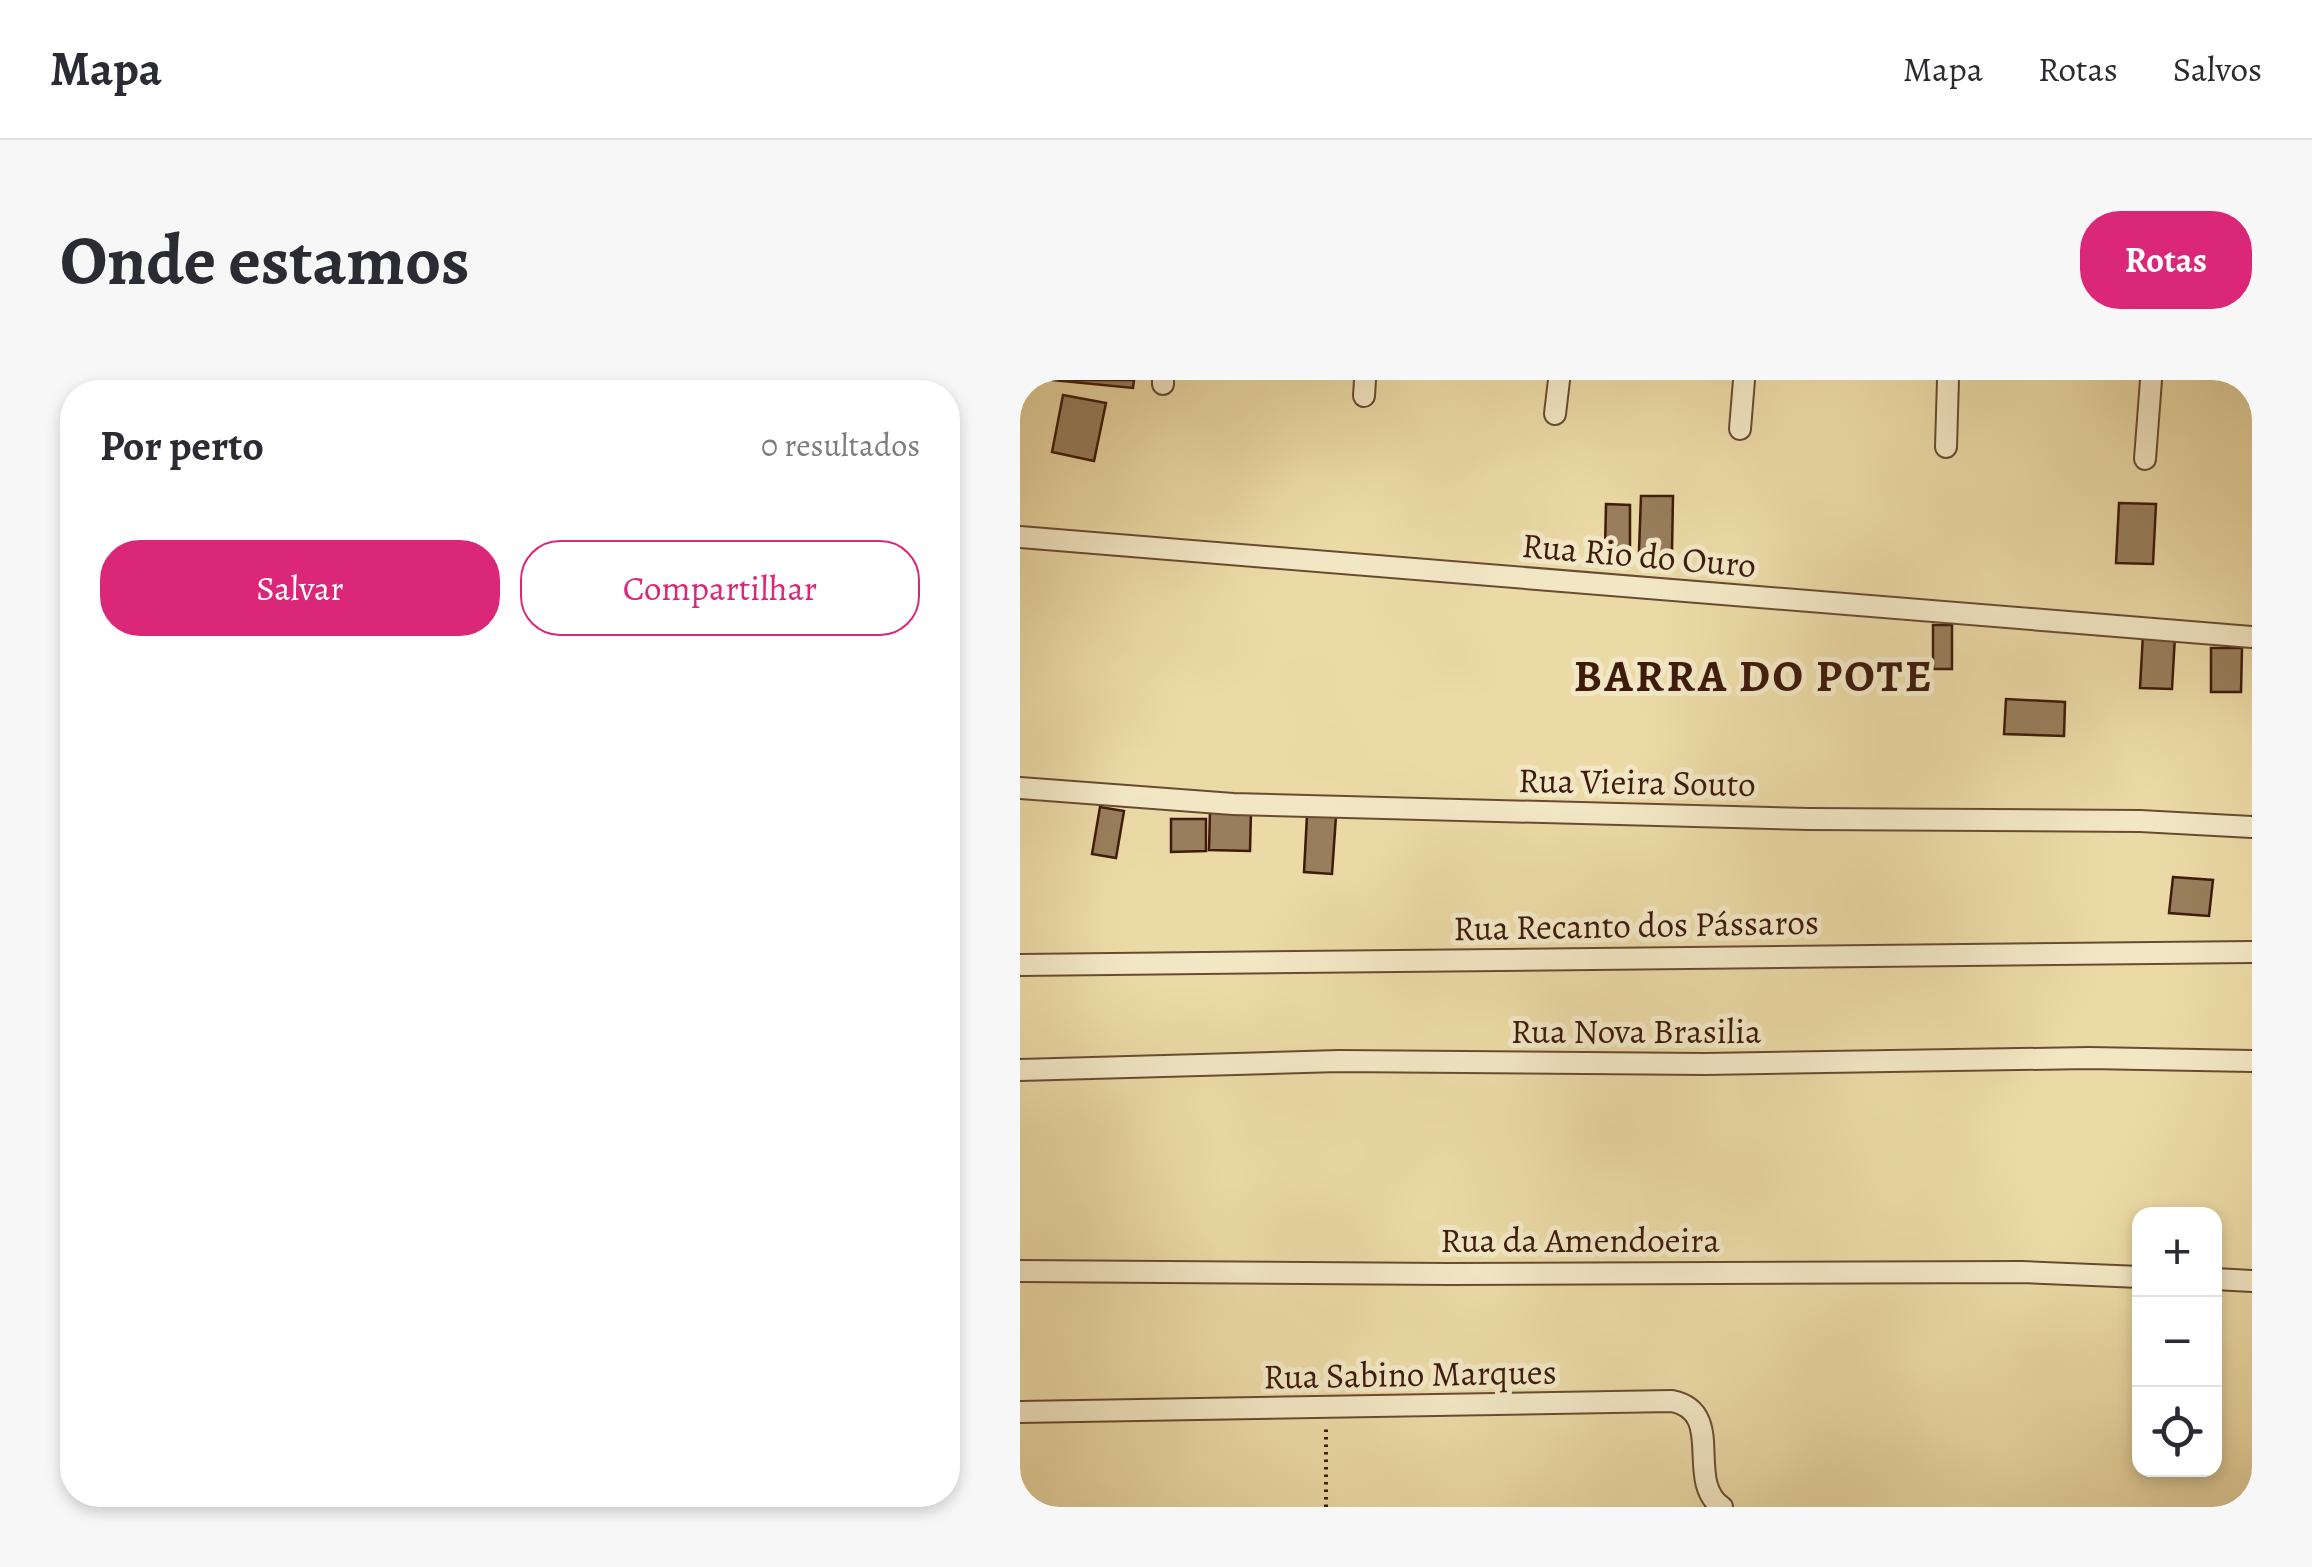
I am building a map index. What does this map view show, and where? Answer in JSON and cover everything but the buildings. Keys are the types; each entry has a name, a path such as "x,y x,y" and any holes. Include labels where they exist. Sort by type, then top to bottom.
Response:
{"street":[{"path":"1555,414 1559,380"},
{"path":"1740,430 1744,380"},
{"path":"1946,447 1948,380"},
{"path":"2145,459 2152,380"},
{"name":"Rua Rio do Ouro","path":"1020,537 2252,637"},
{"name":"Rua Vieira Souto","path":"1020,788 1233,804 1809,819 2140,820 2252,827"},
{"name":"Rua Recanto dos Pássaros","path":"1020,965 2252,952"},
{"name":"Rua Nova Brasilia","path":"1020,1070 1339,1061 2252,1061"},
{"name":"Rua da Amendoeira","path":"1020,1271 2022,1272 2132,1277"},
{"path":"2222,1280 2252,1281"},
{"name":"Rua Sabino Marques","path":"1020,1412 1684,1404 1700,1421 1706,1482 1712,1500 1722,1507"}],"path":[{"path":"1326,1409 1326,1507"}],"district":[{"name":"BARRA DO POTE","path":"1754,675"}]}
